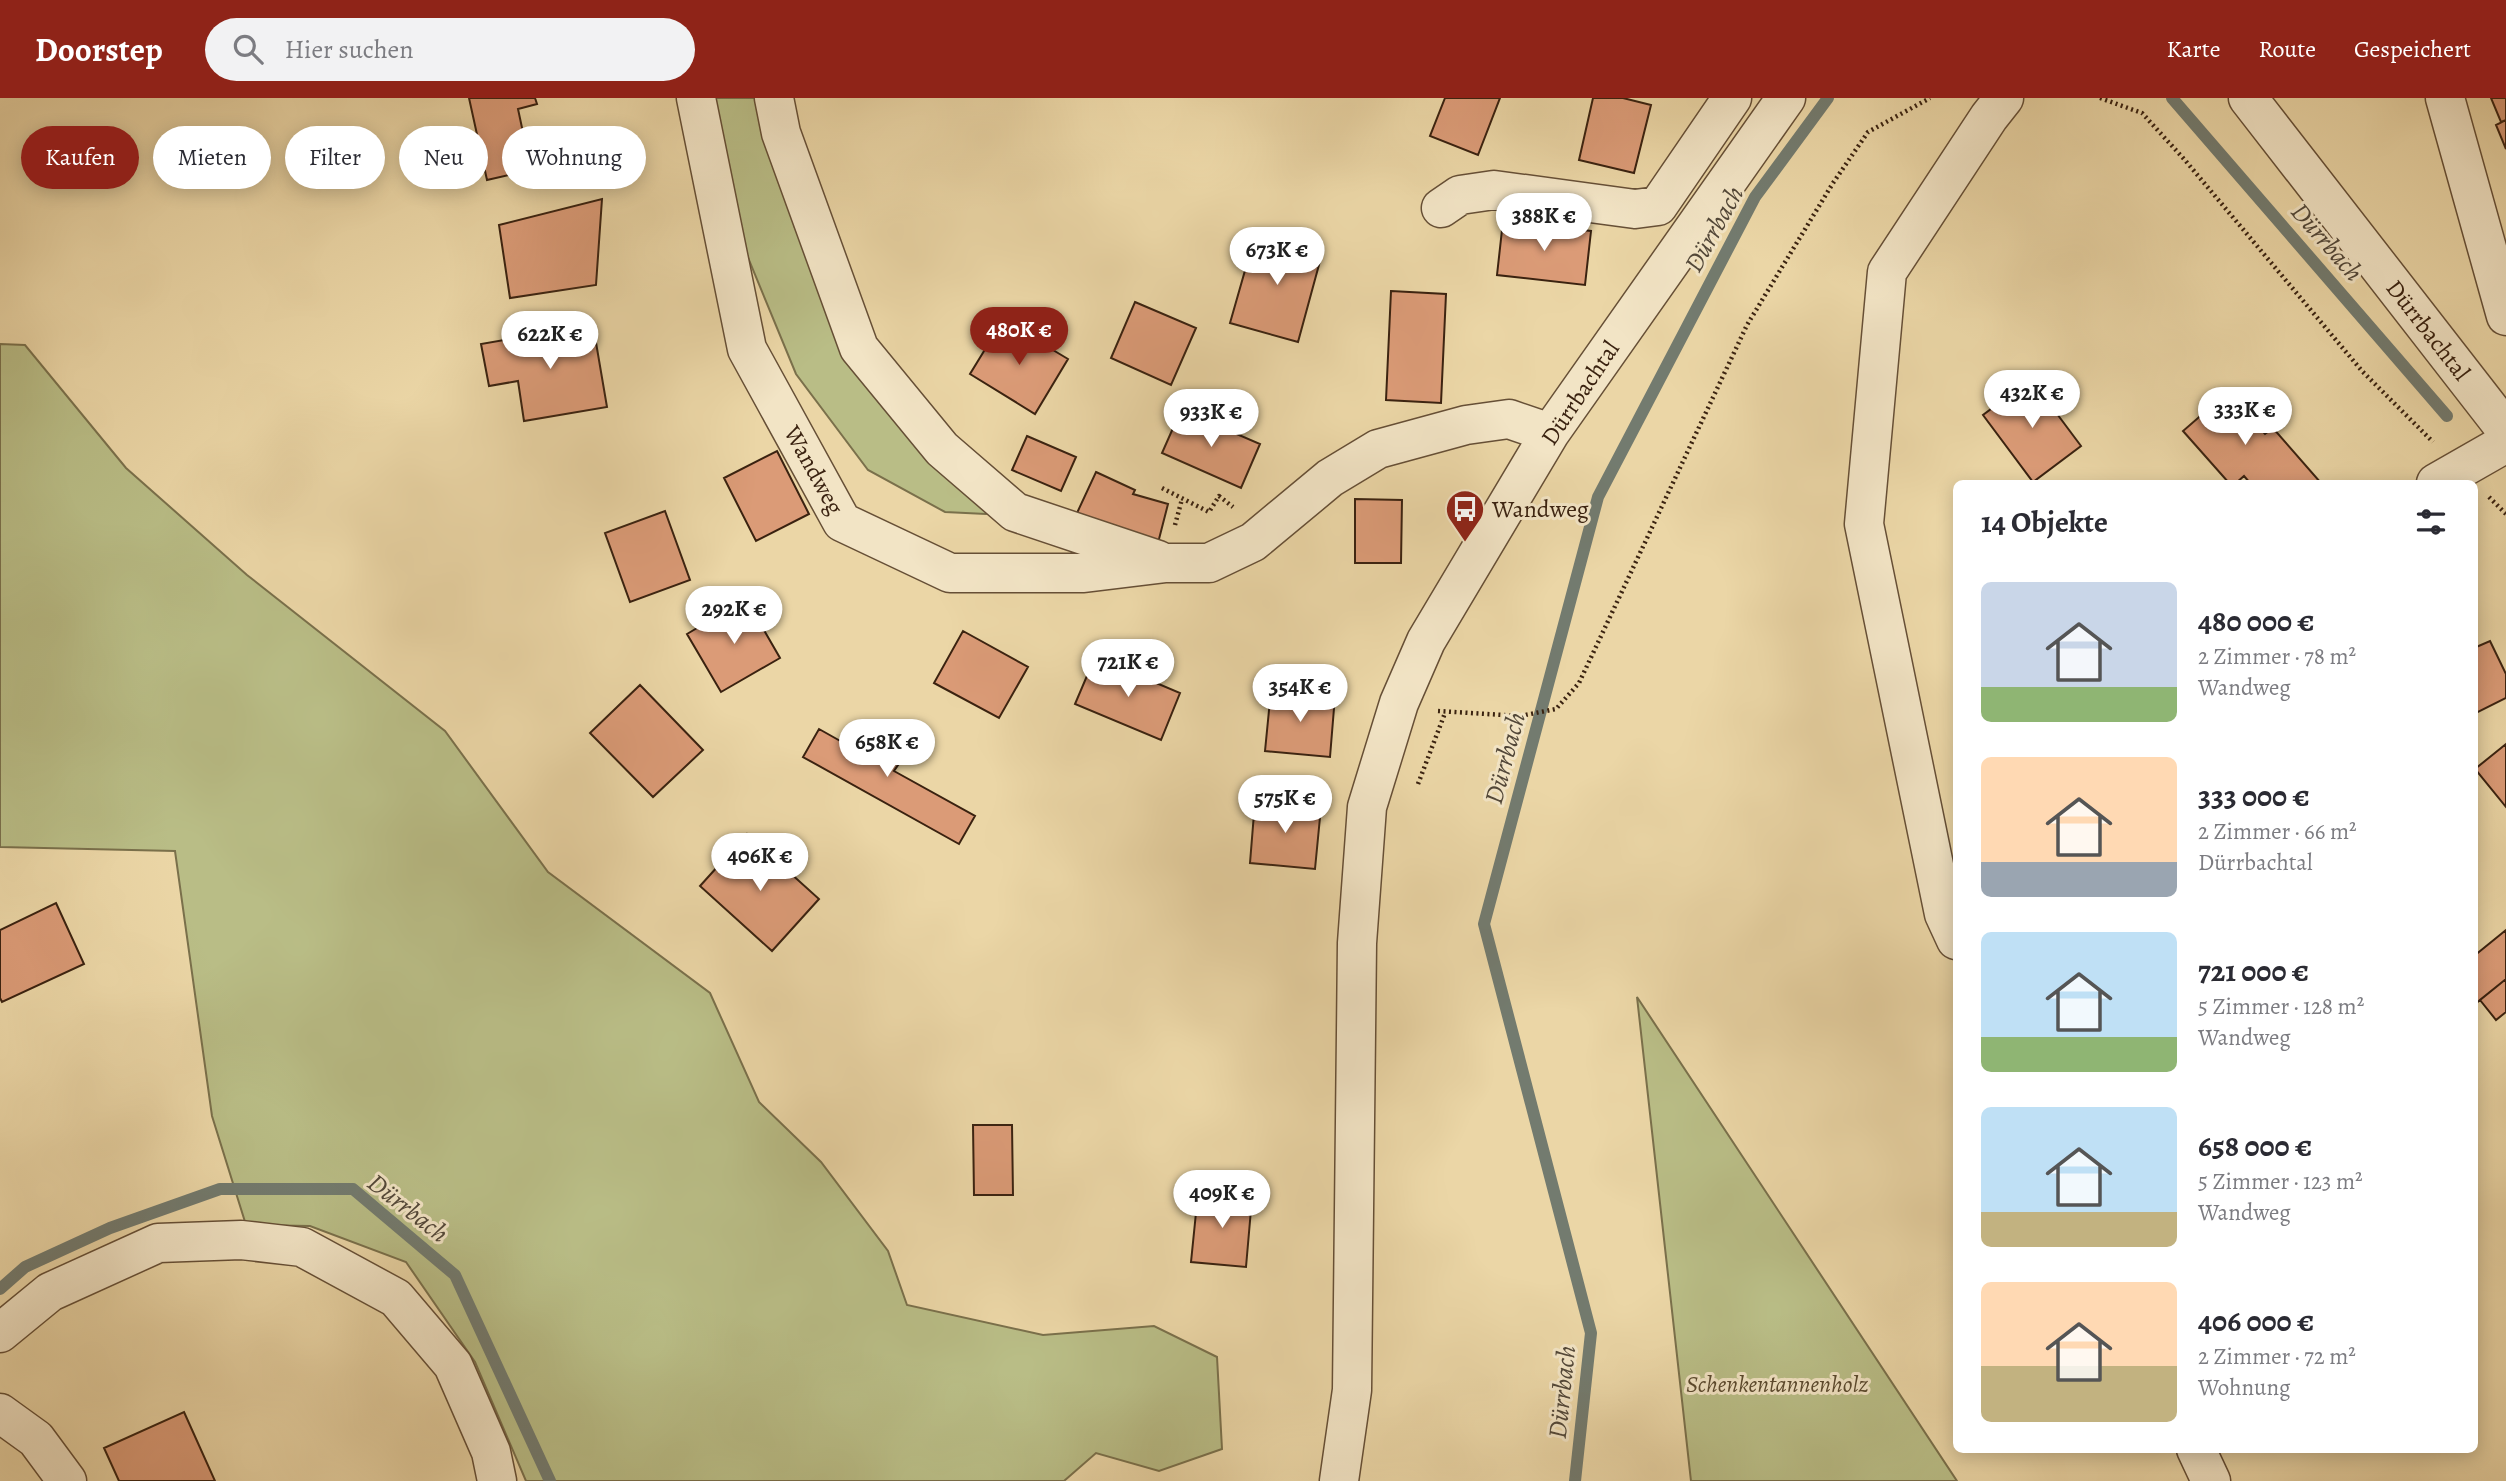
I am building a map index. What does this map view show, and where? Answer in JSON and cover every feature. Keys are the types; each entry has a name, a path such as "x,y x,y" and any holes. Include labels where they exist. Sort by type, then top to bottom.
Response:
{"street":[{"name":"Wandweg","path":"696,98 747,349 842,522 950,573 1084,573 1166,563 1209,564 1253,542 1330,478 1378,449 1466,425 1509,419 1550,433"},
{"name":"Wandweg","path":"774,98 781,133 859,348 942,449 1016,512 1166,563"},
{"path":"1441,208 1460,195 1494,190 1636,209 1658,206 1732,98"},
{"name":"Dürrbachtal","path":"1339,1481 1352,1390 1357,943 1367,807 1399,703 1426,641 1550,433 1786,98"},
{"path":"1953,934 1944,914 1864,524 1887,272 2004,98"},
{"name":"Dürrbachtal","path":"2248,98 2506,430"},
{"path":"2445,98 2506,316"},
{"path":"2448,476 2506,443"},
{"path":"0,1333 50,1292 158,1243 242,1240 302,1247 396,1298 453,1365 491,1452 497,1481"},
{"path":"0,1413 36,1439 67,1481"},
{"path":"2198,1453 2211,1481"}],"path":[{"path":"1415,794 1445,713 1520,716 1556,709 1579,683 1747,325 1833,183 1868,132 1930,98"},
{"path":"2100,98 2142,113 2184,159 2448,476"},
{"path":"1162,488 1209,512 1219,496 1233,506 1253,542"}],"green space":[{"path":"715,98 765,98 795,228 997,506 986,514 945,512 868,470 796,374 742,243"},
{"path":"0,344 25,345 126,468 247,575 445,731 548,872 710,993 759,1102 821,1162 888,1251 907,1305 1043,1335 1154,1326 1217,1357 1222,1449 1159,1471 1096,1453 1064,1481 526,1481 475,1362 406,1262 310,1226 246,1225 212,1116 175,851 0,847"},
{"name":"Schenkentannenholz","path":"1637,997 1957,1481 1691,1481"}],"building":[{"path":"469,98 535,98 537,104 518,109 522,126 502,126 502,177 488,180 488,126 475,126"},
{"path":"1445,98 1500,98 1478,155 1430,136"},
{"path":"1593,98 1623,98 1651,105 1634,173 1579,160"},
{"path":"2491,98 2506,98 2506,120 2501,122"},
{"path":"2506,120 2506,149 2496,125"},
{"path":"602,199 596,285 510,298 499,225"},
{"path":"1503,221 1591,231 1585,285 1497,275"},
{"path":"1256,232 1323,250 1298,342 1230,323"},
{"path":"1391,291 1446,294 1441,403 1386,400"},
{"path":"1135,302 1196,328 1171,385 1111,358"},
{"path":"1003,320 1068,359 1035,414 970,374"},
{"path":"593,325 607,407 524,421 518,381 489,386 481,344"},
{"path":"2031,379 2081,446 2036,480 2032,480 1983,415"},
{"path":"2228,392 2265,434 2273,428 2318,480 2247,480 2244,476 2239,480 2226,480 2183,431"},
{"path":"1181,410 1260,444 1241,488 1162,453"},
{"path":"1027,436 1076,457 1061,491 1012,470"},
{"path":"777,451 809,514 756,541 724,478"},
{"path":"1096,472 1135,490 1133,494 1168,504 1158,543 1077,513"},
{"path":"1355,499 1402,500 1401,563 1355,563"},
{"path":"665,511 690,580 630,602 605,533"},
{"path":"746,599 780,658 721,692 687,634"},
{"path":"963,631 1028,667 999,718 934,683"},
{"path":"2490,641 2506,674 2506,698 2478,712 2478,646"},
{"path":"1095,657 1180,693 1161,740 1075,704"},
{"path":"640,685 703,750 653,797 590,733"},
{"path":"1271,690 1335,696 1330,757 1265,751"},
{"path":"867,722 909,749 894,771 975,816 959,844 803,757 819,729 851,747"},
{"path":"2506,744 2506,807 2478,773 2478,767"},
{"path":"1255,801 1321,807 1315,869 1250,863"},
{"path":"747,834 819,899 772,951 700,886"},
{"path":"56,903 84,964 2,1002 0,930"},
{"path":"2506,930 2506,979 2478,1002 2478,953"},
{"path":"2506,979 2506,1012 2496,1020 2480,1000"},
{"path":"973,1125 1012,1125 1013,1195 974,1195"},
{"path":"1198,1193 1252,1198 1246,1267 1191,1262"},
{"path":"184,1412 215,1481 119,1481 104,1448"}],"waterway":[{"name":"Dürrbach","path":"1575,1481 1591,1333 1484,924 1598,497 1755,197 1828,98"},
{"name":"Dürrbach","path":"2172,98 2447,416"},
{"name":"Dürrbach","path":"0,1289 25,1267 110,1228 220,1189 353,1189 455,1275 550,1481"}],"place":[{"name":"Wandweg","path":"1465,543"}]}
